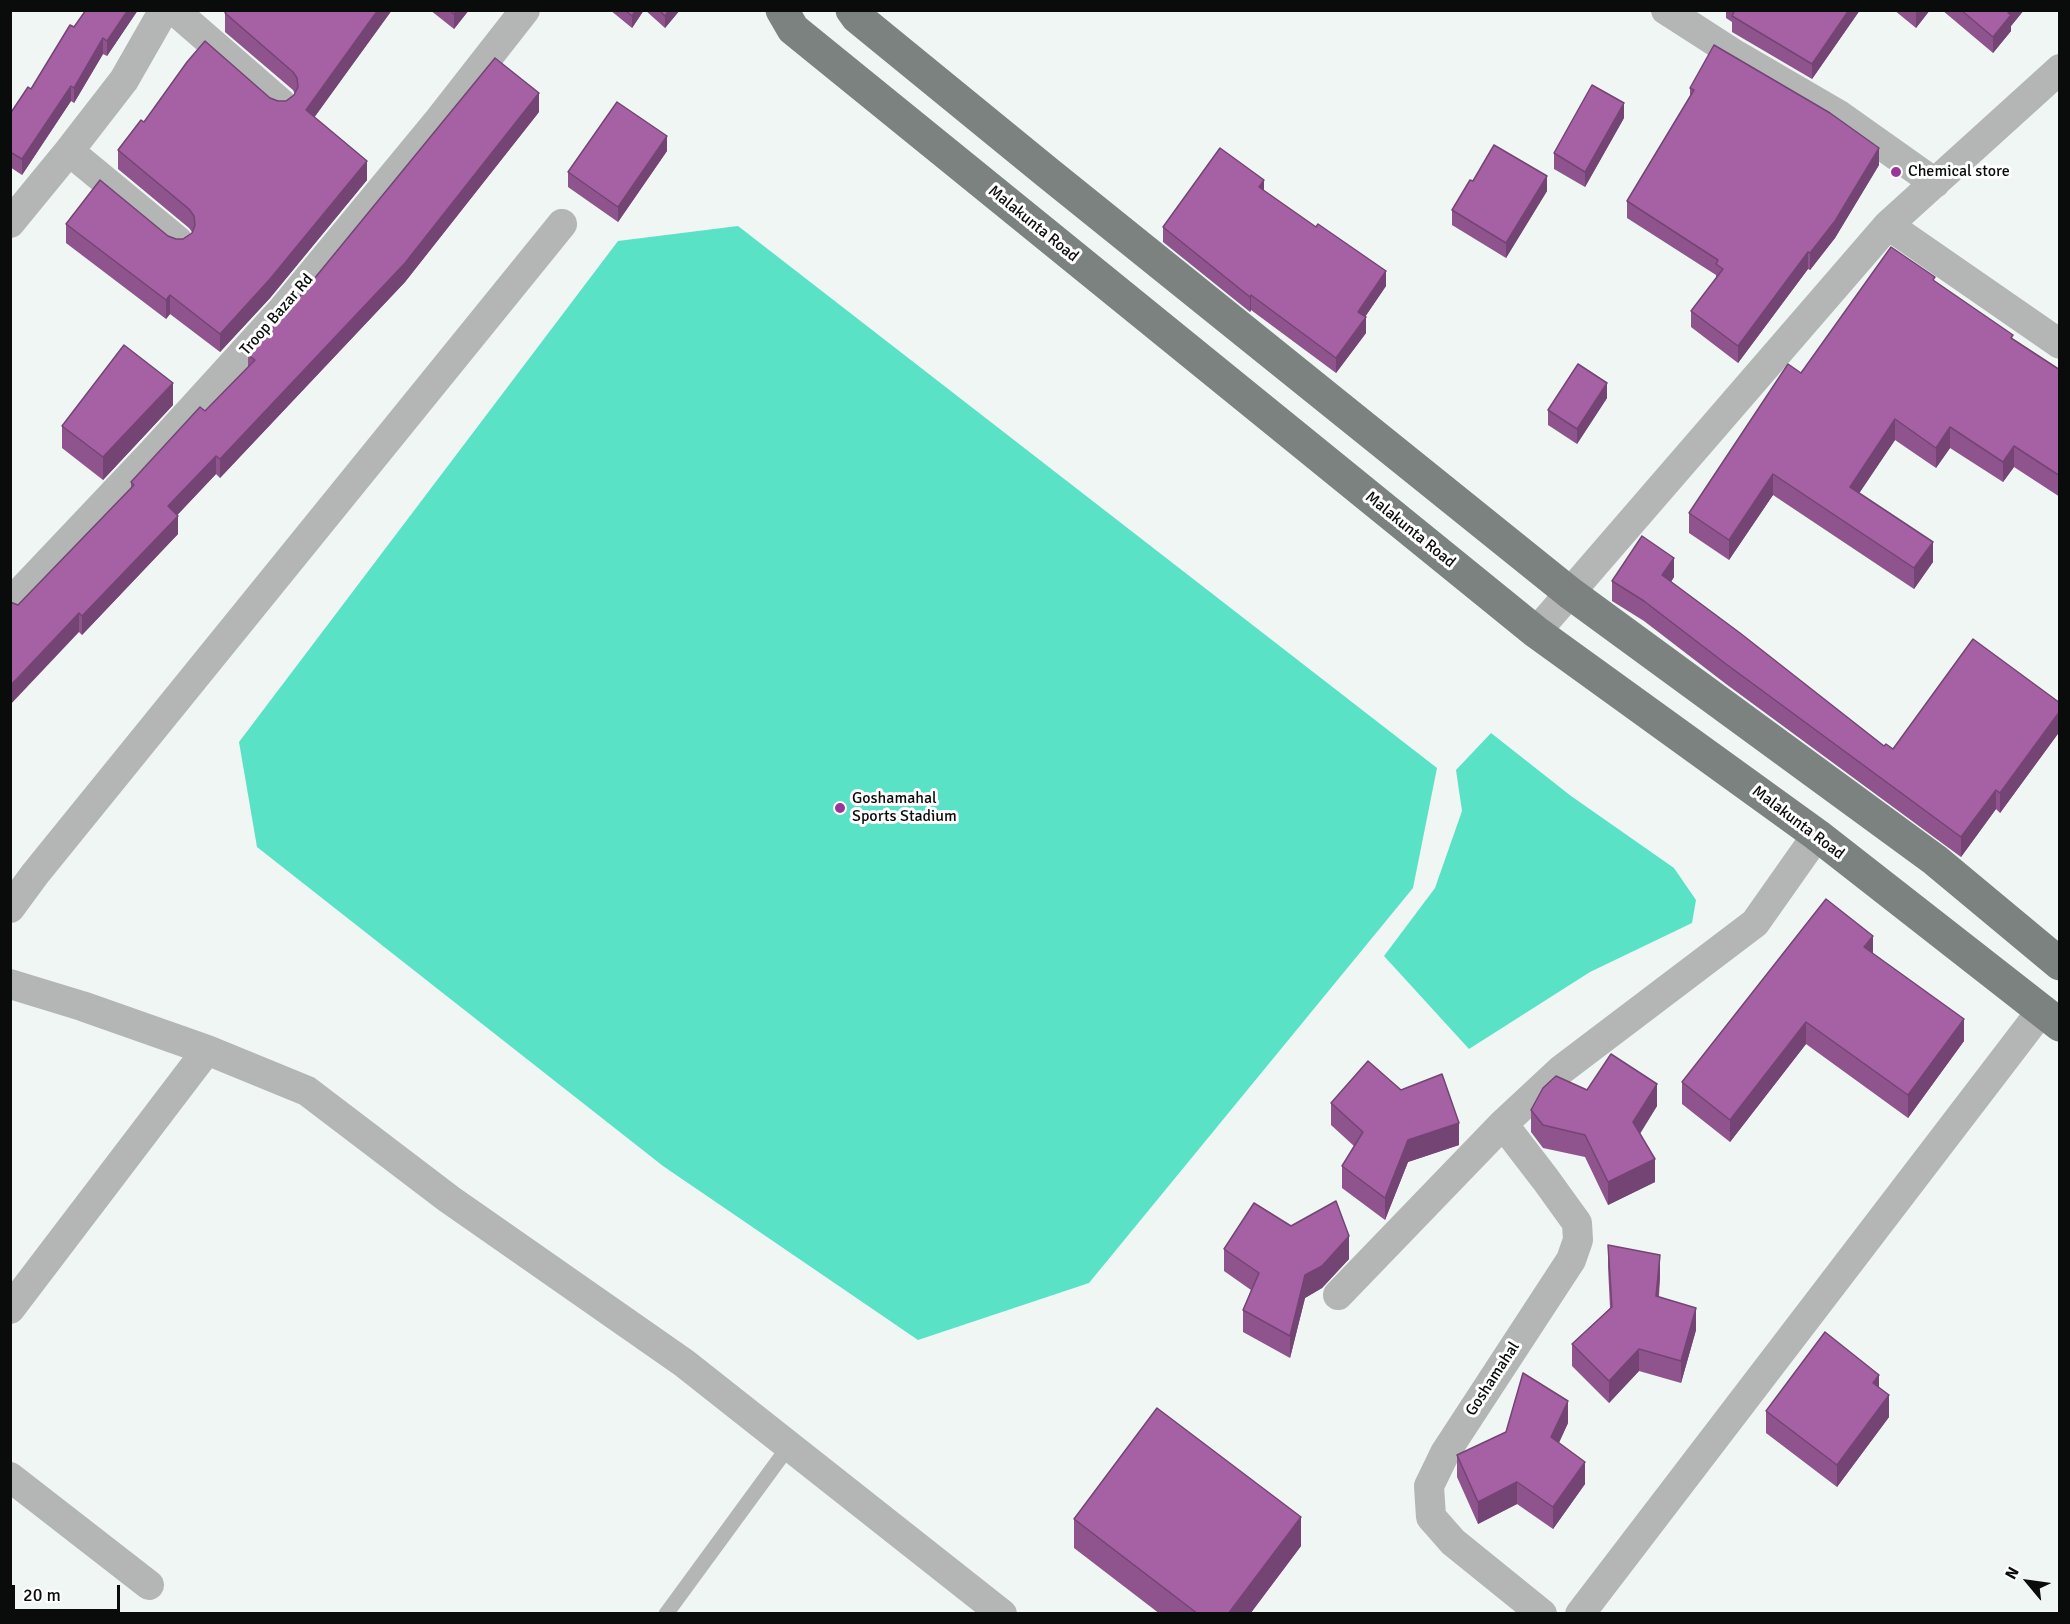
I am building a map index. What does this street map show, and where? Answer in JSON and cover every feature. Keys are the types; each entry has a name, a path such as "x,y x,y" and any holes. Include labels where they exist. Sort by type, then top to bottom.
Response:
{"main road":[{"name":"Malakunta Road","path":"782,10 793,29 1536,632 1817,835 2051,1017"},
{"path":"852,10 866,24 1048,173 1570,593 1935,860 2060,964"}],"street":[{"path":"10,223 124,80 164,10"},
{"path":"174,10 281,103"},
{"name":"Troop Bazar Rd","path":"10,603 283,309 439,120 525,10"},
{"path":"1666,10 1736,55 1839,115 1935,183"},
{"path":"1536,632 1888,225 2060,69"},
{"path":"69,151 178,241"},
{"path":"10,908 35,874 562,224"},
{"path":"1888,225 2060,344"},
{"path":"1338,1295 1503,1124 1561,1070 1755,923 1817,835"},
{"path":"10,984 82,1006 207,1050 306,1091 449,1199 684,1363 1002,1614"},
{"path":"1580,1614 2051,1017"},
{"path":"10,1309 207,1050"},
{"name":"Goshamahal","path":"1503,1124 1576,1223 1578,1240 1571,1260 1445,1453 1430,1486 1431,1517 1453,1542 1542,1614"},
{"path":"10,1476 149,1585"}],"lane":[{"path":"666,1614 789,1446"}],"green space":[{"name":"Goshamahal Sports Stadium","path":"738,226 1437,768 1413,888 1089,1283 918,1340 663,1166 257,847 239,742 618,241"},
{"path":"1491,733 1571,796 1674,868 1696,900 1692,923 1590,972 1469,1049 1384,956 1435,888 1462,811 1456,770"}],"building":[{"path":"86,10 128,10 107,41 103,38 74,88 71,86 22,159 10,152 10,114 28,87 31,89 70,25 74,27"},
{"path":"227,10 378,10 306,110 367,161 270,279 220,334 170,295 166,300 66,224 100,180 168,236 183,239 192,233 195,225 194,216 189,209 118,150 141,120 144,122 205,41 270,98 286,101 294,95 298,87 297,78 293,72 225,13"},
{"path":"625,10 636,10 632,16"},
{"path":"659,10 669,10 665,16"},
{"path":"1735,10 1849,10 1812,64 1732,16"},
{"path":"1961,10 2011,10 2008,13 2011,15 1993,37"},
{"path":"1714,45 1830,113 1879,148 1835,221 1810,253 1808,252 1738,346 1691,311 1723,269 1716,264 1718,260 1627,201 1694,90 1690,88"},
{"path":"495,58 539,93 405,263 220,459 216,456 168,506 178,516 82,616 79,613 10,686 10,602 18,605 134,485 131,482 200,407 205,411 255,360 248,355 296,301"},
{"path":"1592,85 1624,103 1585,172 1554,153"},
{"path":"617,102 667,136 618,207 568,172"},
{"path":"1494,145 1547,176 1506,243 1452,210 1470,180 1473,181"},
{"path":"1220,148 1264,180 1259,187 1316,227 1318,224 1386,271 1358,312 1366,317 1336,358 1251,295 1250,297 1163,227"},
{"path":"1891,247 1935,277 1933,280 2013,335 2011,338 2060,370 2060,476 2014,446 2003,462 1950,427 1936,448 1895,419 1850,487 1933,542 1914,568 1773,474 1729,540 1689,513 1788,364 1801,373"},
{"path":"124,345 173,383 103,457 62,426"},
{"path":"1578,364 1607,383 1577,429 1548,410"},
{"path":"1642,536 1674,558 1662,575 1884,746 1886,744 1893,749 1973,639 2060,703 2060,711 2000,793 1996,790 1961,837 1644,601 1612,581"},
{"path":"1826,899 1873,936 1864,947 1964,1019 1908,1095 1806,1022 1730,1120 1682,1082"},
{"path":"1611,1054 1657,1084 1633,1122 1655,1159 1608,1182 1585,1135 1543,1125 1531,1110 1543,1088 1556,1076 1587,1090"},
{"path":"1368,1061 1401,1090 1442,1074 1459,1123 1408,1140 1385,1198 1342,1166 1363,1132 1331,1103"},
{"path":"1336,1201 1349,1236 1322,1266 1305,1275 1290,1336 1243,1310 1259,1273 1224,1249 1254,1203 1291,1226"},
{"path":"1608,1245 1660,1255 1656,1296 1696,1308 1681,1361 1639,1349 1609,1381 1572,1344 1612,1307"},
{"path":"1825,1332 1879,1375 1873,1383 1889,1395 1837,1465 1766,1411"},
{"path":"1523,1373 1568,1401 1551,1437 1585,1462 1553,1507 1517,1482 1478,1502 1457,1455 1506,1432"},
{"path":"1157,1408 1301,1517 1228,1614 1198,1614 1074,1519"}],"place":[{"name":"Chemical store","path":"1896,172"},
{"name":"Goshamahal Sports Stadium","path":"840,808"}]}
